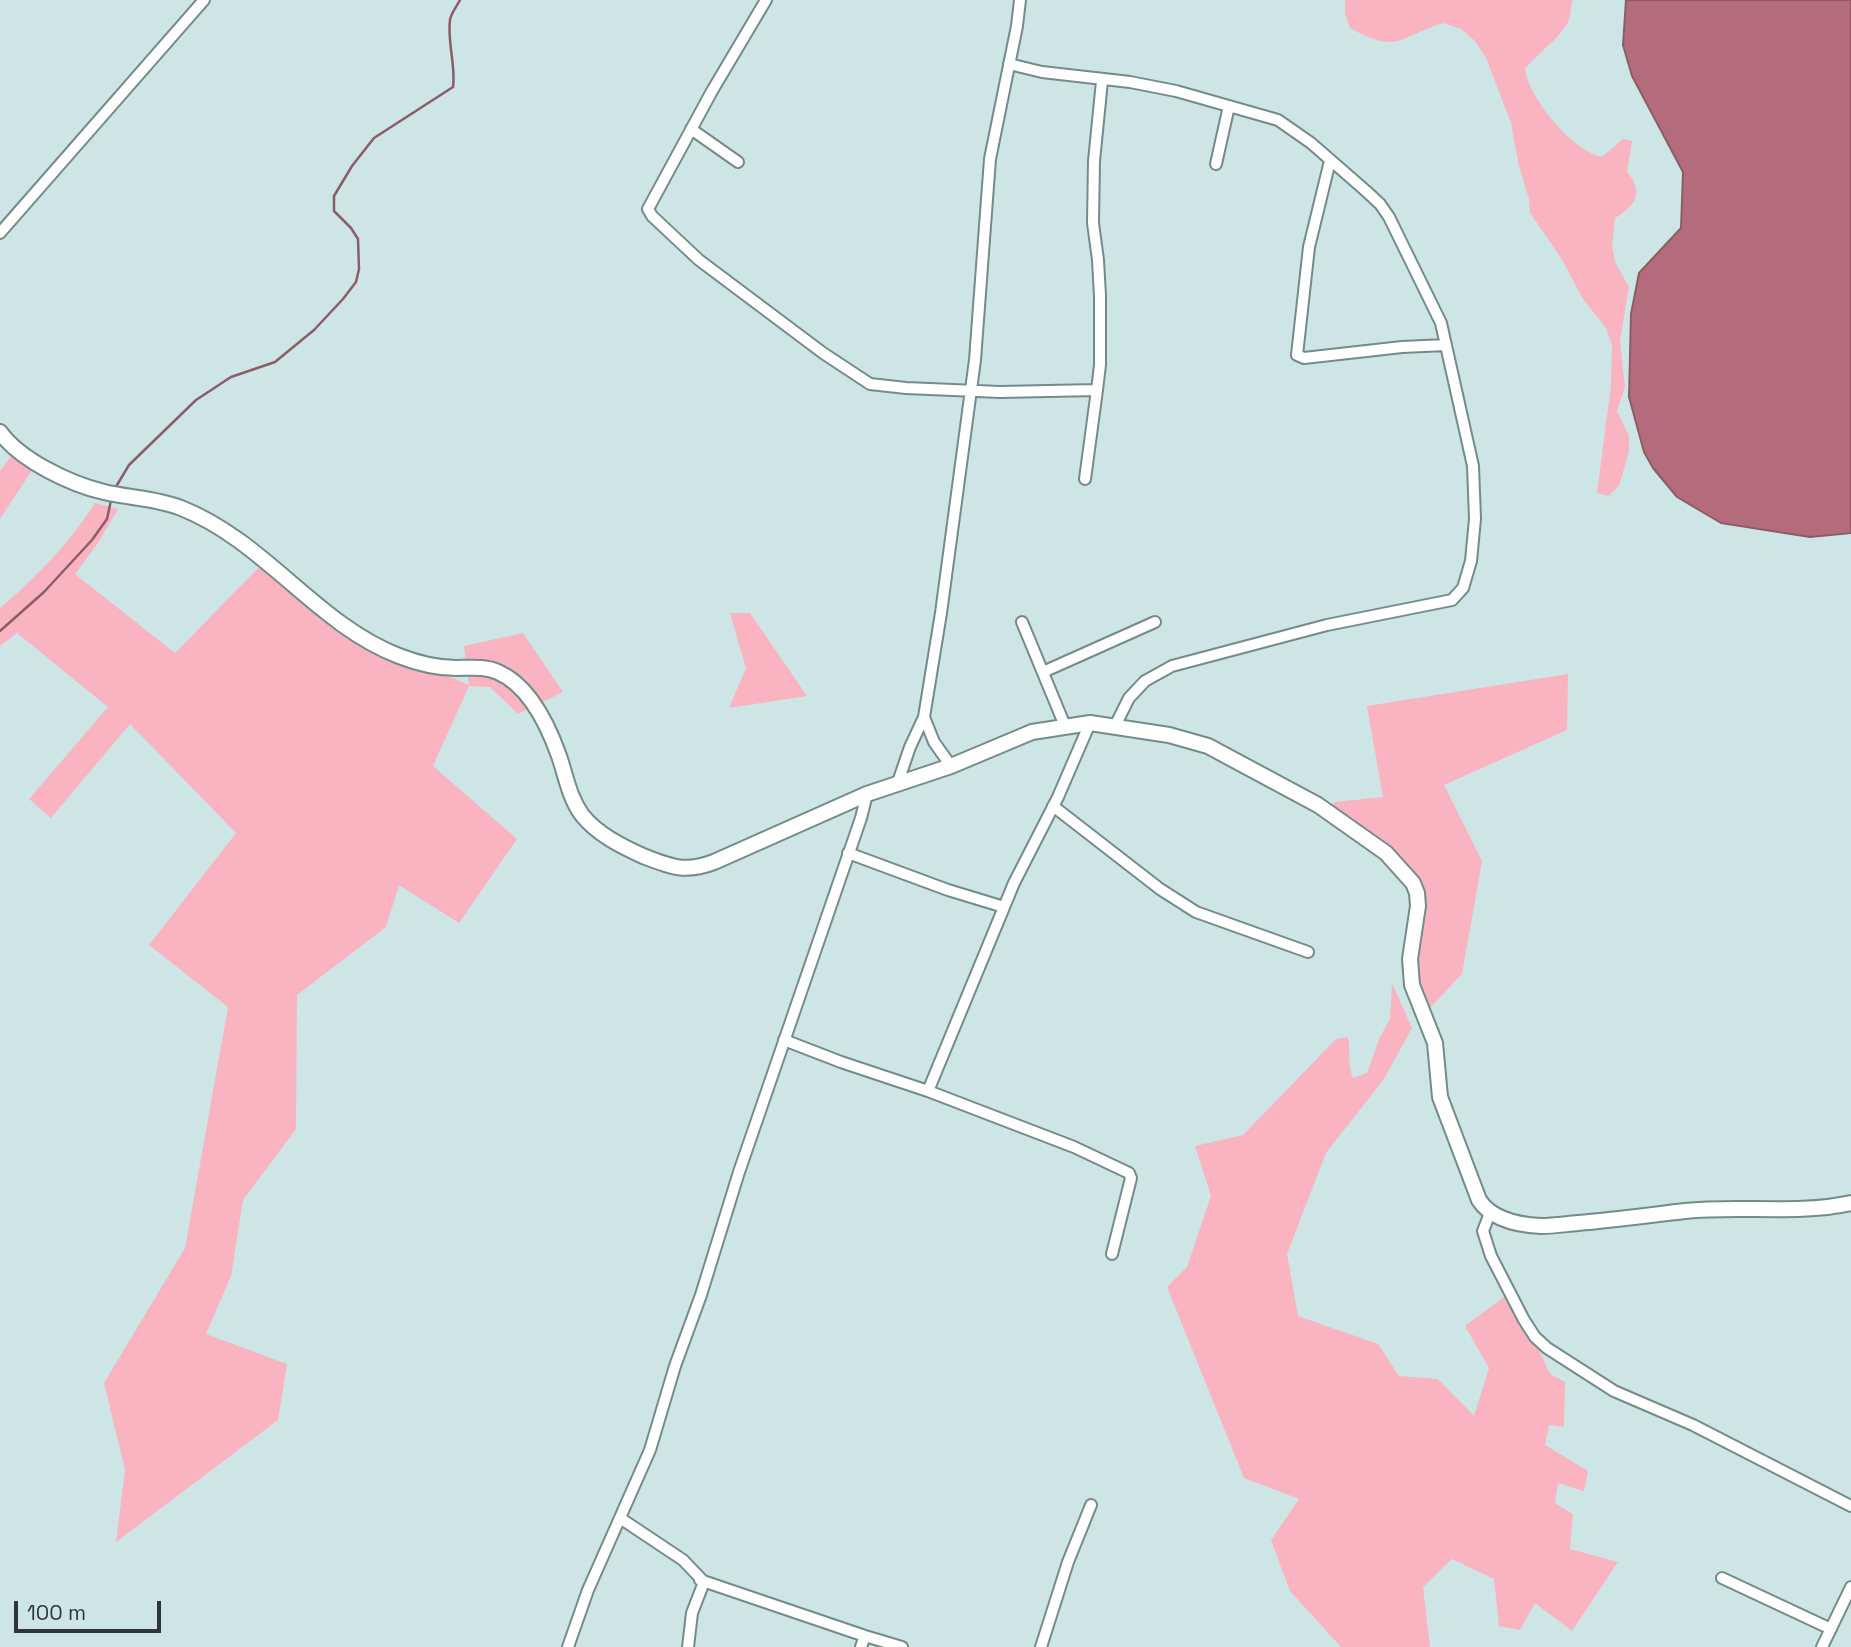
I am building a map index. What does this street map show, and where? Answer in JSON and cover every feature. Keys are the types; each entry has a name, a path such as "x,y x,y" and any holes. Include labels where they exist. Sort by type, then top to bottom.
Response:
{"main road":[{"path":"0,432 21,452 49,471 101,492 152,500 180,508 234,535 336,619 387,651 431,666 488,669 512,680 540,712 574,801 582,814 609,838 661,863 678,868 696,869 867,794 951,766 1032,732 1090,723 1169,735 1208,746 1318,805 1386,853 1405,872 1417,893 1418,906 1410,959 1412,985 1435,1043 1440,1097 1479,1200 1490,1213 1500,1218 1541,1226 1687,1211 1729,1208 1778,1211 1827,1208 1851,1203"}],"street":[{"path":"0,233 204,0"},
{"path":"766,0 648,209 652,216 682,245 862,382 877,386 972,391 1097,390"},
{"path":"897,785 924,717 941,613 972,391 990,159 1020,0"},
{"path":"1009,64 1042,72 1130,82 1176,91 1278,120 1311,143 1385,211 1435,308 1441,323 1474,473 1475,532 1471,561 1458,596 1442,603 1327,625 1172,666 1140,686 1125,706 1115,726"},
{"path":"1085,479 1100,365 1100,296 1093,223 1094,161 1102,80"},
{"path":"1216,164 1228,106"},
{"path":"691,129 738,162"},
{"path":"1330,161 1309,247 1297,355 1304,358 1446,345"},
{"path":"1022,622 1065,726"},
{"path":"1043,672 1155,622"},
{"path":"924,717 934,742 951,766"},
{"path":"928,1091 1004,907 1090,723"},
{"path":"568,1647 588,1590 650,1450 675,1366 867,794"},
{"path":"1053,806 1160,889 1196,912 1308,952"},
{"path":"848,853 939,887 1004,907"},
{"path":"784,1040 1074,1147 1129,1173 1131,1178 1112,1254"},
{"path":"1490,1213 1483,1231 1491,1256 1524,1320 1535,1337 1547,1348 1614,1391 1693,1425 1851,1506"},
{"path":"1041,1647 1068,1562 1091,1505"},
{"path":"620,1518 683,1560 704,1582 690,1621 688,1647"},
{"path":"1722,1578 1831,1629"},
{"path":"700,1580 863,1641 902,1647"},
{"path":"1822,1647 1851,1587"}],"shaded area":[{"path":"1345,0 1573,0 1569,20 1564,29 1525,69 1528,81 1543,108 1578,145 1602,157 1623,139 1632,141 1627,172 1636,186 1636,193 1628,209 1615,218 1612,246 1615,262 1629,287 1620,341 1625,387 1617,411 1629,436 1629,451 1619,486 1608,496 1597,493 1611,385 1612,345 1606,328 1583,299 1561,258 1530,213 1511,123 1486,58 1475,41 1461,29 1443,23 1398,41 1379,41 1366,36 1350,28 1345,13"},
{"path":"1626,0 1851,0 1851,533 1810,537 1721,523 1677,497 1653,468 1644,452 1629,397 1631,314 1639,273 1681,228 1683,172 1632,76 1623,45"},
{"path":"14,452 34,467 0,519 0,471"},
{"path":"95,503 118,509 75,574 175,653 266,560 374,650 429,668 469,685 464,646 523,633 563,692 518,714 490,687 469,686 433,766 517,839 459,923 399,885 386,927 297,995 296,1129 243,1200 231,1276 206,1334 287,1364 278,1420 116,1542 125,1470 104,1383 185,1248 228,1007 149,945 236,833 130,724 51,818 29,799 108,707 17,633 0,646 0,608 52,559"},
{"path":"730,613 750,613 807,696 729,708 746,668"},
{"path":"1568,674 1567,730 1444,785 1482,861 1462,974 1427,1011 1420,996 1415,958 1423,915 1408,873 1327,817 1335,802 1383,797 1367,706"},
{"path":"1392,983 1412,1028 1384,1079 1326,1153 1287,1254 1298,1316 1378,1344 1399,1376 1438,1379 1474,1416 1489,1368 1465,1326 1512,1291 1550,1374 1565,1382 1564,1427 1549,1425 1545,1445 1588,1471 1584,1491 1558,1483 1555,1503 1573,1514 1570,1549 1618,1562 1572,1631 1535,1603 1520,1630 1499,1626 1494,1579 1452,1559 1423,1587 1430,1647 1341,1647 1290,1591 1271,1540 1299,1499 1244,1478 1167,1287 1187,1267 1211,1196 1195,1146 1243,1135 1336,1039 1348,1037 1353,1078 1367,1073 1380,1037 1390,1019"}],"waterway":[{"path":"114,490 129,465 196,400 231,377 275,362 314,330 356,282 359,269 358,239 334,211 334,196 352,166 374,138 453,87 450,20 460,0"},
{"path":"0,631 44,592 92,540 107,519 111,500"}]}
